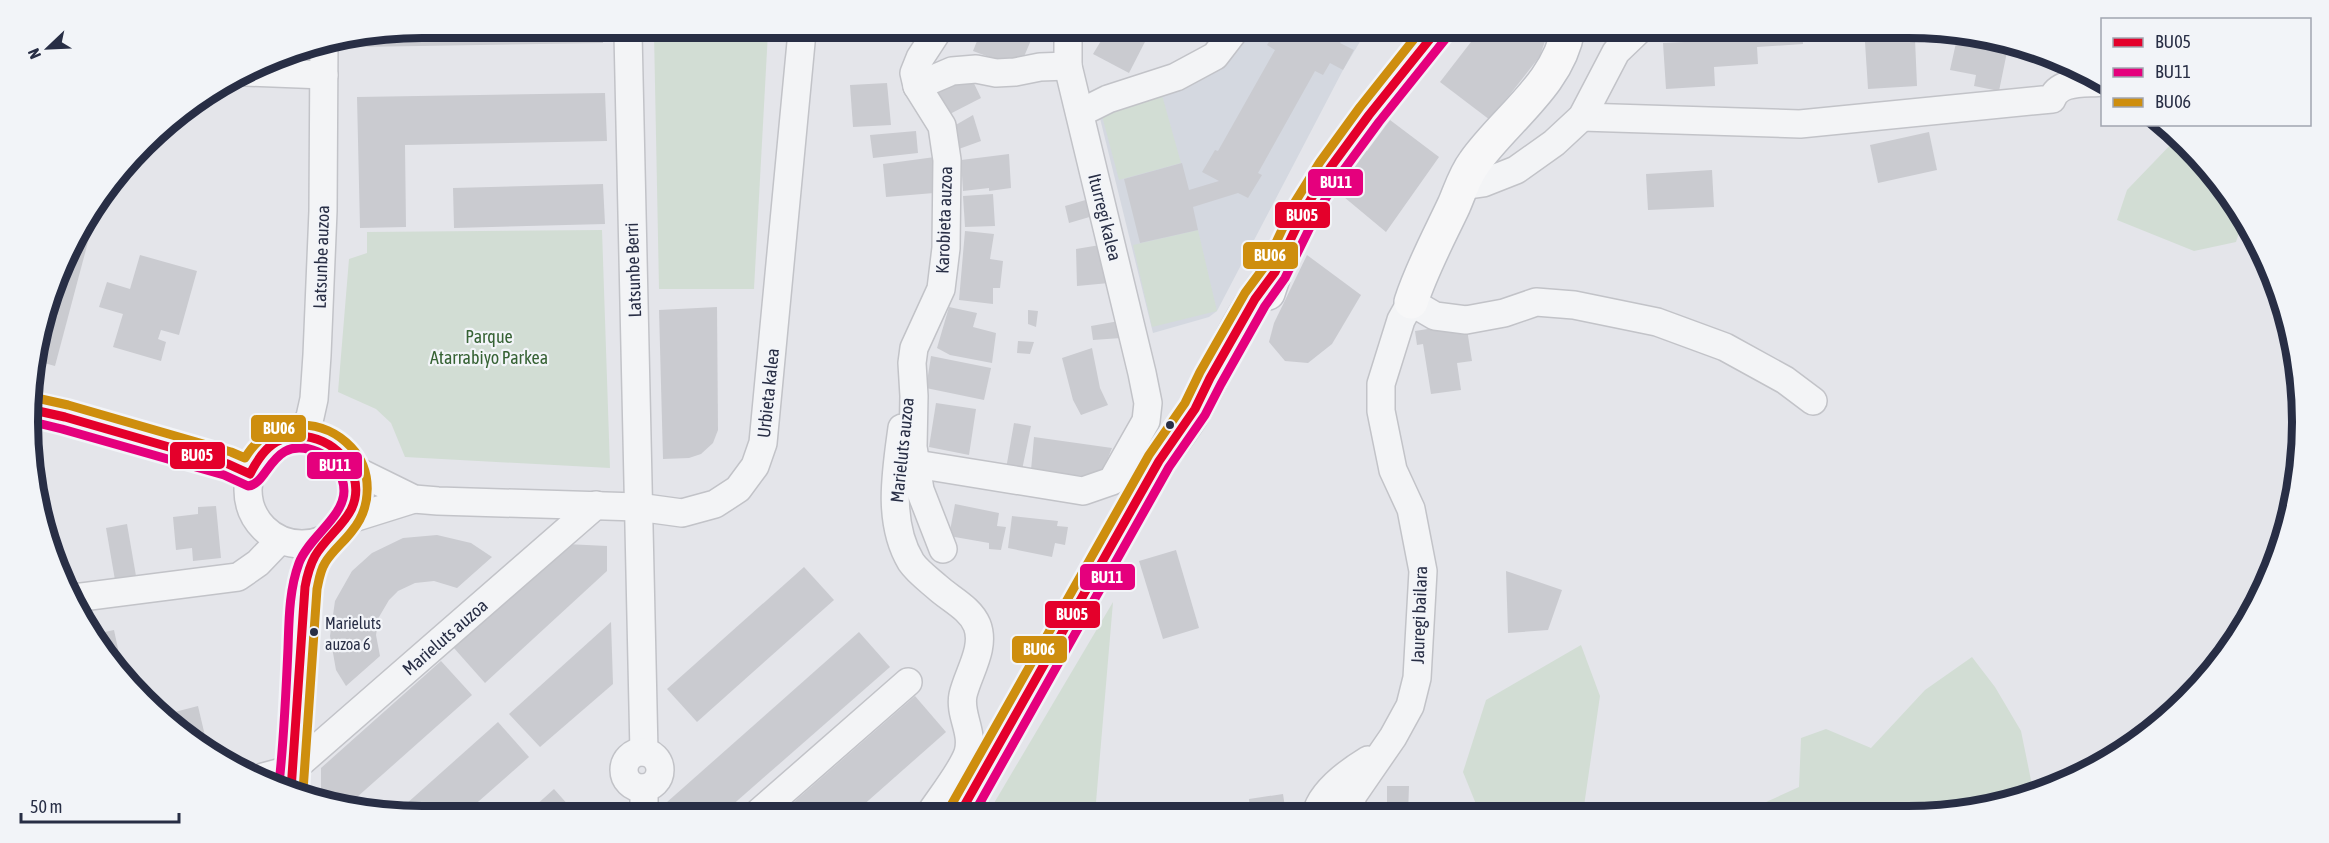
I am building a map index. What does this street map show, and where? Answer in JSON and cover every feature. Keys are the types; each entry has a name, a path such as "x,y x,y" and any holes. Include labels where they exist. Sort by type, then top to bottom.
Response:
{"main road":[{"path":"964,806 1159,461 1195,409 1255,298 1275,272 1306,207 1330,168 1431,38"},
{"path":"1411,302 1419,277 1473,164 1543,83 1560,38"}],"street":[{"name":"Latsunbe Berri","path":"628,38 638,507"},
{"name":"Urbieta kalea","path":"351,468 414,499 638,507 682,513 715,504 738,489 749,477 763,444 801,38"},
{"path":"933,38 920,58 914,73 917,86 952,71 976,69 1015,72 1040,67 1060,67"},
{"name":"Iturregi kalea","path":"916,464 1083,491 1112,481 1146,421 1148,403 1117,262 1080,113 1060,67 1066,38"},
{"path":"1080,113 1108,99 1176,77 1215,56 1229,38"},
{"path":"1462,186 1483,183 1516,170 1554,143 1582,117 1616,52 1631,38"},
{"name":"Latsunbe auzoa","path":"300,435 310,417 314,399 323,211 324,51"},
{"path":"262,73 324,75"},
{"path":"1582,117 1800,124 2052,99 2055,92 2062,86 2089,83"},
{"name":"Karobieta auzoa","path":"917,86 942,126 947,160 946,248 941,289 914,348 912,363 913,447 920,490 943,549"},
{"path":"1411,302 1435,316 1466,320 1504,313 1536,302 1574,305 1657,322 1725,347 1785,380 1814,401"},
{"name":"Jauregi bailara","path":"1350,806 1353,795 1410,706 1417,678 1423,572 1411,509 1393,470 1381,411 1381,384 1401,320 1411,302"},
{"name":"Marieluts auzoa","path":"912,363 898,459 895,514 899,536 912,563 970,614 978,626 976,658 963,694 962,706 971,739 967,755 935,806"},
{"path":"38,411 228,464 250,474"},
{"path":"292,779 303,596 310,565 339,529 352,510 357,494 354,476 347,459 334,445 317,438 300,435 282,439 268,448 256,461 250,474 248,496 254,514 265,529 280,540 297,544 315,543 339,529"},
{"name":"Urbieta kalea","path":"339,529 414,499"},
{"name":"Marieluts auzoa","path":"292,779 596,506"},
{"path":"638,507 644,752 655,757 660,767 655,783 644,788 644,806"},
{"path":"80,597 238,577 258,562 280,540"},
{"path":"766,806 909,682"},
{"path":"1319,806 1347,773 1381,752"}],"shaded area":[{"path":"1216,38 1362,38 1343,70 1217,311 1209,317 1153,333 1093,90 1110,83 1137,85 1166,76"}],"green space":[{"path":"654,38 768,38 754,289 659,289"},
{"path":"1162,95 1181,163 1119,180 1101,112"},
{"path":"2172,143 2196,168 2227,208 2240,230 2236,242 2194,251 2117,220 2127,190"},
{"name":"Parque Atarrabiyo Parkea","path":"602,230 610,468 405,457 391,423 376,409 338,392 349,259 367,253 367,232"},
{"path":"1198,230 1217,311 1152,327 1133,245"},
{"path":"1113,602 1096,806 992,806"},
{"path":"1581,645 1600,696 1584,806 1477,806 1463,772 1486,700"},
{"path":"1972,657 1995,687 2021,731 2032,785 1982,798 1933,805 1757,806 1799,787 1801,738 1826,729 1871,748 1925,690"}],"building":[{"path":"396,38 603,38 603,43 358,47 358,43"},
{"path":"978,38 1032,38 1019,68 973,51"},
{"path":"1103,38 1147,38 1129,73 1093,54"},
{"path":"1271,38 1343,38 1340,43 1354,50 1343,70 1330,63 1323,75 1315,71 1258,173 1262,175 1248,198 1238,193 1193,207 1198,230 1140,243 1124,179 1182,163 1189,190 1219,181 1202,172 1215,150 1218,151 1275,50 1267,45"},
{"path":"1474,38 1546,38 1540,56 1490,120 1440,82"},
{"path":"1706,38 1803,38 1803,44 1757,47 1758,64 1714,67 1715,86 1666,89 1663,43 1706,41"},
{"path":"1915,39 1917,86 1868,89 1865,42"},
{"path":"1956,41 2007,52 1999,91 1974,86 1976,75 1950,70"},
{"path":"969,73 981,98 944,117 929,89"},
{"path":"887,83 891,125 853,127 850,85"},
{"path":"605,93 607,141 405,145 406,227 360,228 357,97"},
{"path":"973,115 981,141 956,150 947,130"},
{"path":"1390,120 1439,157 1386,232 1338,192 1349,176 1341,171 1360,145 1367,151"},
{"path":"916,131 918,153 873,158 870,135"},
{"path":"1929,132 1937,170 1878,183 1870,145"},
{"path":"1009,154 1011,188 963,191 961,160"},
{"path":"935,157 934,193 886,197 883,164"},
{"path":"1712,170 1714,207 1648,210 1646,174"},
{"path":"603,184 605,224 454,228 453,188"},
{"path":"993,194 995,226 965,227 963,196"},
{"path":"1089,199 1093,216 1069,223 1065,206"},
{"path":"93,222 55,366 42,363 51,322 67,275"},
{"path":"965,231 994,234 990,259 1003,261 1000,288 993,288 993,304 959,300"},
{"path":"1100,245 1109,283 1077,286 1076,249"},
{"path":"140,255 197,271 179,335 161,330 158,339 166,342 161,361 113,347 123,314 99,307 107,282 130,289"},
{"path":"1307,255 1361,295 1332,344 1308,363 1285,361 1269,342 1274,323"},
{"path":"717,307 718,430 713,443 701,454 689,458 663,459 659,310"},
{"path":"949,307 977,313 973,327 996,333 992,363 950,355 937,348"},
{"path":"1028,310 1038,311 1036,327 1028,324"},
{"path":"1119,321 1121,338 1093,340 1091,326"},
{"path":"1466,323 1472,361 1457,363 1461,390 1431,394 1423,344 1417,345 1415,331"},
{"path":"1018,341 1034,342 1030,354 1017,353"},
{"path":"1092,348 1100,388 1108,405 1081,415 1073,400 1062,358"},
{"path":"931,356 991,368 984,400 926,388"},
{"path":"936,403 976,409 969,455 929,447"},
{"path":"1014,423 1031,426 1022,470 1006,469"},
{"path":"1034,437 1112,448 1100,478 1031,470"},
{"path":"955,504 999,513 997,526 1006,527 1001,550 989,549 989,543 949,536"},
{"path":"216,506 221,558 193,561 192,548 176,550 173,517 198,514 198,507"},
{"path":"48,510 51,510 54,532 51,521"},
{"path":"1012,516 1058,521 1057,526 1068,527 1065,545 1055,543 1052,557 1008,548"},
{"path":"127,524 136,576 115,580 106,528"},
{"path":"437,535 471,543 492,557 457,588 434,581 415,583 398,591 389,600 379,617 376,635 380,656 346,686 336,670 330,636 335,601 352,571 372,553 403,538"},
{"path":"566,544 607,546 607,571 485,683 453,647"},
{"path":"1176,550 1199,628 1163,639 1139,561"},
{"path":"804,567 834,600 697,722 667,689"},
{"path":"1506,571 1562,590 1548,630 1508,633"},
{"path":"611,622 613,684 540,747 509,714"},
{"path":"114,630 120,659 102,635 101,633"},
{"path":"859,632 890,667 731,806 666,806 666,803"},
{"path":"441,661 472,695 355,799 321,792 321,768"},
{"path":"915,696 946,732 862,806 789,806"},
{"path":"198,706 206,739 188,726 172,713"},
{"path":"498,722 529,757 473,806 405,805"},
{"path":"1387,786 1409,786 1408,806 1387,806"},
{"path":"554,789 569,806 535,806"},
{"path":"1283,794 1285,806 1250,806 1249,799"}],"transit line":[{"name":"BU06","path":"951,806 1149,455 1185,403 1245,293 1265,266 1295,202 1320,162 1360,107 1415,38"},
{"name":"BU05","path":"964,806 1159,461 1195,409 1255,299 1275,272 1306,207 1330,168 1369,115 1431,38"},
{"name":"BU11","path":"978,806 1169,467 1205,415 1265,306 1285,278 1317,213 1340,175 1446,38"},
{"name":"BU06","path":"38,398 68,405 245,458 255,444 268,434 292,425 322,428 346,442 358,456 366,477 367,489 363,511 352,531 325,563 317,589 303,787"},
{"name":"BU05","path":"38,411 228,464 250,474 268,448 276,442 300,436 323,442 333,448 349,466 356,490 354,501 344,520 315,556 305,587 292,782"},
{"name":"BU11","path":"38,423 224,475 248,486 261,478 273,462 290,449 302,448 318,452 328,458 337,468 344,491 342,501 332,519 310,545 299,563 291,594 280,778"}],"place":[{"name":"Marieluts auzoa 6","path":"314,632"}]}
